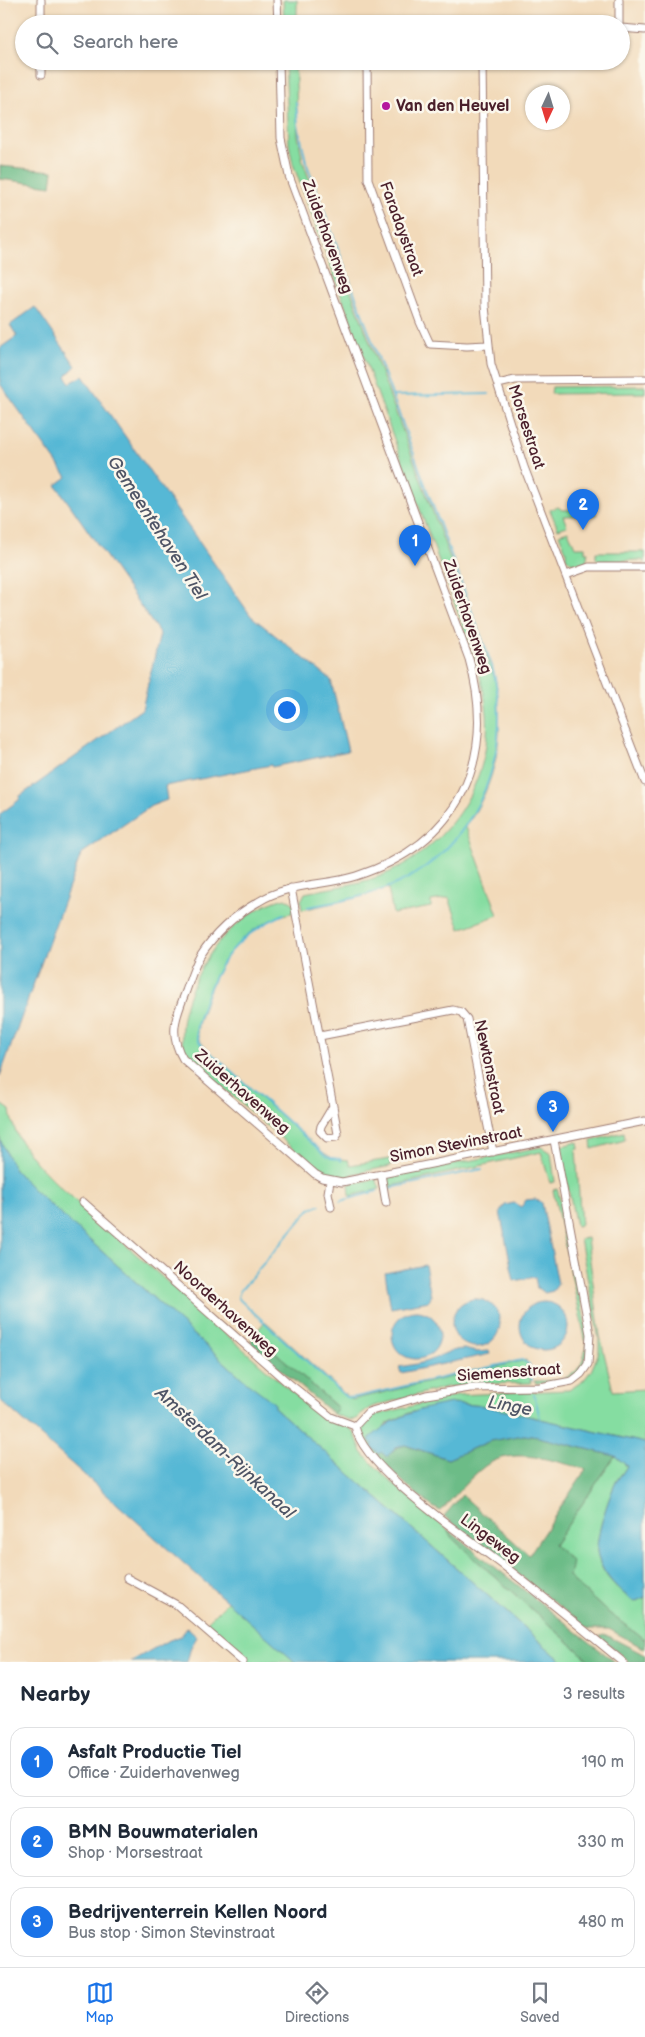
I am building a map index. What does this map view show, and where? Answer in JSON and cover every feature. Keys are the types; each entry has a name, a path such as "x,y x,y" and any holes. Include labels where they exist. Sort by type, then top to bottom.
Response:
{"street":[{"path":"41,0 41,15"},
{"path":"277,0 278,15"},
{"path":"618,0 619,15"},
{"path":"630,29 645,30"},
{"path":"41,70 41,75"},
{"name":"Zuiderhavenweg","path":"279,70 281,138 289,176 469,659 476,684 479,724 478,748 462,794 446,819 428,838 405,855 379,868 354,876 292,888 259,901 229,922 217,934 200,957 178,1009 174,1036 177,1049 183,1059 315,1174 330,1180"},
{"name":"Faradaystraat","path":"367,70 368,179 420,322 430,344 487,345"},
{"name":"Morsestraat","path":"482,70 485,306 487,345 491,364 524,467 645,782"},
{"path":"498,384 515,380 645,379"},
{"path":"566,575 589,567 645,567"},
{"path":"292,888 333,1106"},
{"name":"Newtonstraat","path":"320,1036 453,1010 461,1012 467,1019 493,1152"},
{"name":"Simon Stevinstraat","path":"330,1180 342,1182 645,1122"},
{"name":"Siemensstraat","path":"355,1426 368,1412 426,1395 470,1388 540,1387 563,1384 572,1381 581,1374 588,1364 590,1334 554,1140"},
{"path":"380,1174 386,1203"},
{"path":"330,1180 328,1193 331,1207"},
{"name":"Noorderhavenweg","path":"83,1202 286,1381 331,1417 355,1426"},
{"name":"Lingeweg","path":"355,1426 358,1439 401,1487 509,1570 623,1662"},
{"path":"127,1578 177,1605 243,1662"}],"green space":[{"path":"283,0 297,0 297,15 284,15"},
{"path":"285,70 295,70 298,135 303,162 496,682 499,702 499,739 496,758 485,793 466,827 498,915 460,929 449,898 431,901 431,907 393,914 388,888 360,897 302,910 301,901 305,893 359,882 390,872 411,860 431,845 448,827 462,808 474,786 482,763 487,739 487,714 485,698 472,651 293,164 289,144"},
{"path":"0,166 53,171 51,186 0,179"},
{"path":"645,386 645,393 551,394 552,387"},
{"path":"558,507 562,510 595,509 596,515 563,516 567,526 558,529 550,510"},
{"path":"568,531 575,547 585,547 585,552 588,552 586,563 572,563 566,558 566,551 559,534"},
{"path":"596,552 645,552 645,563 642,560 599,561 596,558"},
{"path":"285,898 293,903 295,912 277,917 261,925 247,935 224,961 209,992 199,1023 198,1036 212,1054 324,1153 332,1158 348,1160 350,1165 390,1159 391,1166 352,1174 353,1181 336,1182 322,1174 189,1058 183,1045 184,1011 190,993 207,958 227,933 240,922 261,907"},
{"path":"0,1103 10,1110 16,1131 27,1150 56,1183 287,1388 331,1422 346,1425 350,1428 355,1434 362,1452 391,1482 447,1529 451,1537 591,1662 563,1662 275,1408 34,1190 13,1167 5,1153 0,1138"},
{"path":"624,1132 625,1140 592,1149 591,1141"},
{"path":"578,1142 579,1149 576,1150 581,1225 576,1226 561,1146"},
{"path":"541,1147 551,1153 555,1182 550,1183 541,1152 387,1187 385,1177"},
{"path":"376,1179 380,1189 350,1196 349,1184"},
{"path":"557,1189 589,1342 584,1365 580,1372 567,1380 536,1384 534,1381 563,1378 577,1370 584,1355 586,1343 553,1190"},
{"path":"587,1238 600,1336 613,1391 645,1389 645,1443 484,1406 452,1403 409,1413 386,1424 371,1447 379,1454 377,1456 365,1441 362,1431 365,1421 370,1415 457,1395 569,1390 583,1381 591,1371 599,1352 599,1339 580,1239"},
{"path":"265,1321 351,1400 526,1360 531,1383 447,1387 374,1406 353,1420 333,1414 338,1408 255,1334"},
{"path":"255,1334 338,1408 333,1414 252,1345 251,1340"},
{"path":"524,1435 615,1456 554,1545 572,1561 569,1577 605,1610 645,1640 645,1649 609,1629 589,1629 584,1626 444,1516 462,1495 529,1555 586,1469 535,1457 509,1457 496,1460 473,1476 441,1511 427,1503 377,1456 381,1451 387,1456 396,1448 405,1445 448,1459 490,1441"},
{"path":"615,1456 627,1466 616,1482 606,1508 598,1541 598,1557 608,1577 623,1593 634,1602 645,1597 645,1640 605,1610 569,1577 554,1545"},
{"path":"447,1529 615,1662 591,1662 451,1537"},
{"path":"228,1601 295,1662 248,1662 205,1624"},
{"path":"604,1634 645,1655 645,1662 629,1662 599,1636"}],"water":[{"name":"Gemeentehaven Tiel","path":"35,307 76,366 66,376 70,383 83,376 251,616 331,680 348,751 165,786 167,800 151,806 81,854 0,1076 0,814 19,800 20,796 142,709 160,634 56,485 67,477 0,384 0,348 17,336 10,325"},
{"name":"Amsterdam-Rijnkanaal","path":"0,1139 14,1169 34,1190 243,1379 275,1404 275,1408 563,1662 295,1662 0,1400"},
{"path":"535,1199 542,1203 558,1284 553,1291 545,1293 537,1288 535,1277 514,1281 500,1212 505,1205 514,1203 521,1207 526,1200"},
{"path":"425,1265 431,1296 429,1301 391,1308 385,1273"},
{"path":"471,1299 481,1299 490,1303 496,1309 499,1314 499,1332 490,1343 481,1347 471,1347 462,1343 456,1337 452,1328 452,1318 456,1309 462,1303"},
{"path":"539,1302 549,1302 558,1306 564,1312 568,1326 564,1340 558,1346 549,1350 539,1350 530,1346 524,1340 520,1331 520,1321 524,1312 530,1306"},
{"path":"411,1311 421,1311 430,1315 436,1321 440,1335 436,1349 430,1355 421,1359 411,1359 402,1355 396,1349 392,1340 392,1330 396,1321 402,1315"},
{"path":"464,1349 476,1352 489,1351 490,1354 401,1373 399,1367 423,1362"},
{"path":"452,1403 484,1406 645,1443 645,1597 634,1602 628,1597 608,1577 598,1557 598,1541 606,1508 616,1482 627,1466 615,1456 524,1435 490,1441 448,1459 405,1445 396,1447 387,1457 381,1452 379,1454 371,1447 373,1444 369,1441 370,1438 398,1418 428,1408"},
{"path":"187,1628 197,1637 191,1647 187,1662 130,1662 167,1641 181,1636"}],"waterway":[{"path":"296,103 298,125 306,162 492,666 498,696 499,727 495,757 487,785 474,812 457,837 435,859 410,877 373,893 308,907"},
{"path":"392,396 489,394"},
{"path":"284,914 253,931 231,951 222,963 202,1009 197,1027 197,1036 202,1045 324,1154 331,1158 341,1159 341,1161"},
{"path":"390,1188 482,1169"},
{"path":"341,1201 377,1191"},
{"path":"320,1205 310,1209 240,1291 238,1297 346,1397 352,1398 522,1360 529,1364 532,1380"},
{"name":"Linge","path":"534,1394 540,1418"}],"place":[{"name":"Van den Heuvel","path":"386,106"},
{"name":"BMN Bouwmaterialen","path":"583,530"},
{"name":"Asfalt Productie Tiel","path":"415,566"},
{"name":"Bedrijventerrein Kellen Noord","path":"553,1132"}]}
